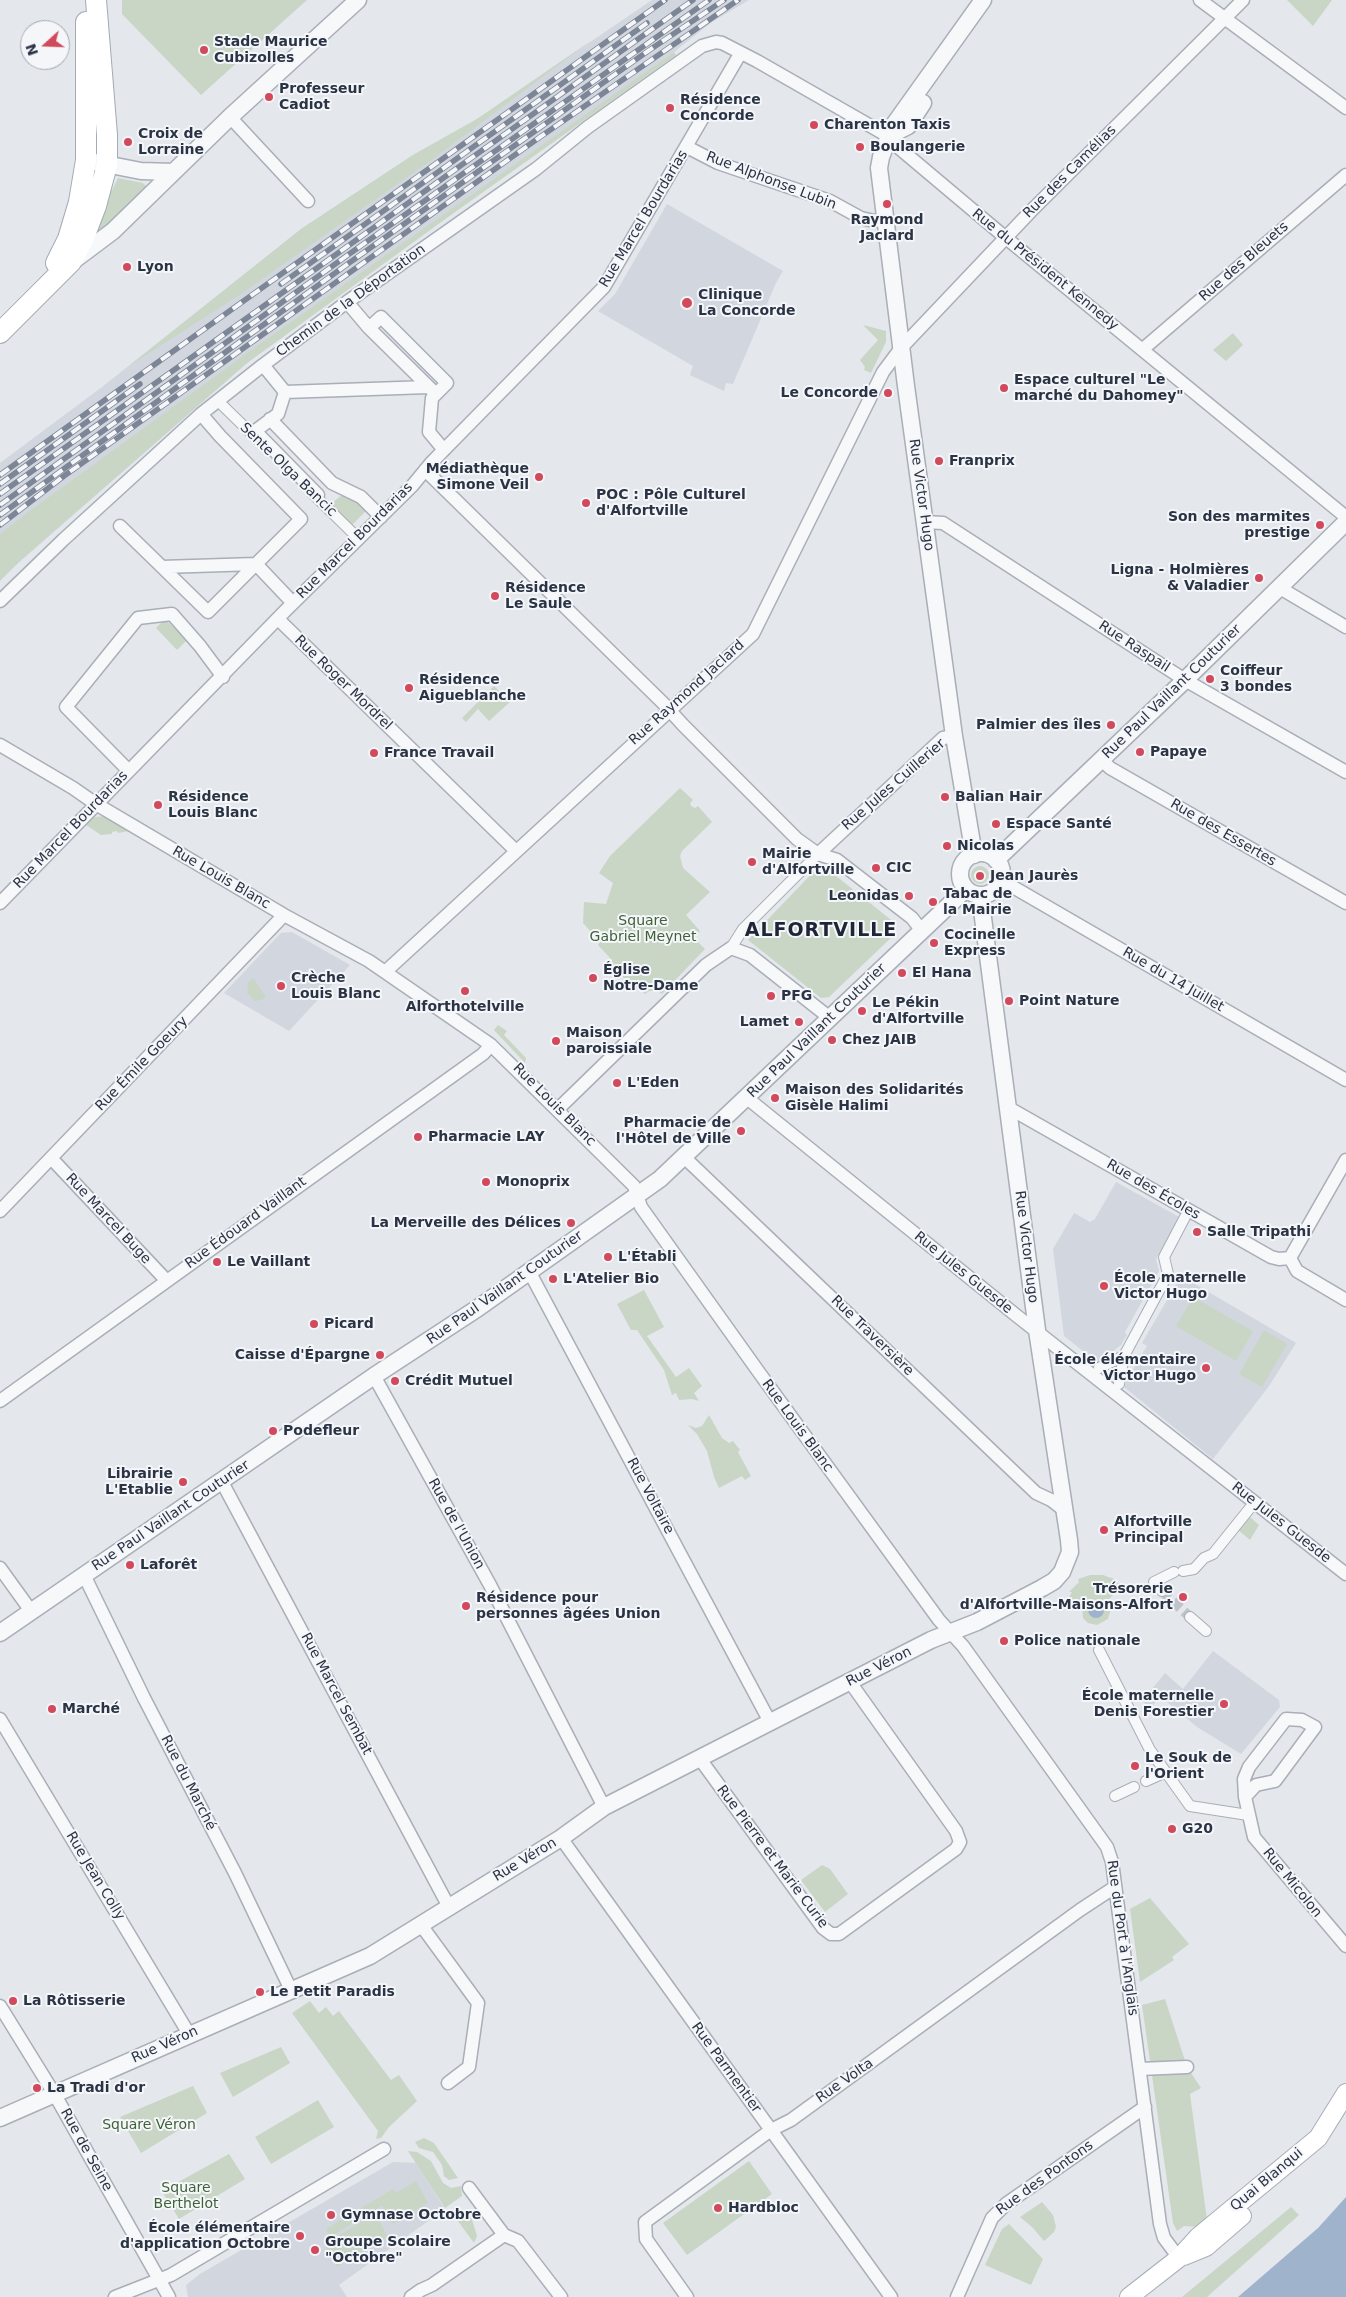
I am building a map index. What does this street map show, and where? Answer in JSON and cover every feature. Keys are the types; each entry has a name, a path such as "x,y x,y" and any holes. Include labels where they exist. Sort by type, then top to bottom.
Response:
{"main road":[{"path":"43,289 68,239 79,202 86,160 86,0"},
{"path":"0,334 71,262 83,240 96,206 107,165 107,135 96,0"},
{"name":"Quai Blanqui","path":"1129,2297 1178,2258 1198,2237 1318,2138 1346,2093"},
{"name":"Quai Blanqui","path":"1178,2258 1206,2247 1276,2187 1322,2146 1346,2110"},
{"name":"Quai Blanqui","path":"1138,2297 1160,2273"}],"street":[{"path":"71,262 113,231 230,117 358,0"},
{"name":"Rue Victor Hugo","path":"974,854 954,736 901,348 879,168 888,136 893,126 983,0"},
{"path":"888,136 908,126 995,0"},
{"path":"1200,0 1346,108"},
{"name":"Rue des Camélias","path":"901,348 1031,210 1243,0"},
{"name":"Chemin de la Déportation","path":"0,601 63,540 201,414 263,365 347,302 536,169 588,127 702,46 716,42 728,47"},
{"name":"Rue du Président Kennedy","path":"728,47 888,136 899,148 1006,238 1346,517"},
{"name":"Rue Marcel Bourdarias","path":"0,903 128,771 223,677 293,603 381,517 604,287 740,54"},
{"path":"230,117 308,201"},
{"name":"Rue Alphonse Lubin","path":"687,147 718,163 830,201 861,218 874,221 884,219"},
{"path":"86,160 141,171 173,172"},
{"name":"Rue des Bleuets","path":"1143,350 1346,175"},
{"path":"347,302 369,328 432,391 429,432 444,450"},
{"path":"285,392 432,391 447,383 381,316 369,328"},
{"name":"Rue Raymond Jaclard","path":"385,972 669,709 753,634 883,372 901,348"},
{"path":"263,365 285,392"},
{"path":"285,392 278,414 254,432 318,495"},
{"name":"Sente Olga Bancic","path":"218,401 359,539"},
{"path":"120,526 208,612 300,519 201,414"},
{"path":"270,419 332,483 361,497 381,517"},
{"path":"425,470 669,709 797,839 818,854 837,860 912,918 922,931"},
{"name":"Rue Raspail","path":"925,522 937,521 942,523 1186,680 1346,772"},
{"name":"Rue Paul Vaillant Couturier","path":"996,860 1186,680 1346,522"},
{"path":"162,567 256,564 293,603"},
{"path":"1280,588 1346,627"},
{"path":"128,771 66,707 138,618 172,614 200,646 223,677"},
{"name":"Rue Roger Mordrel","path":"278,619 516,851"},
{"name":"Rue Jules Cuillerier","path":"558,1109 706,965 731,948 742,929 818,854 943,738 954,736"},
{"name":"Rue Louis Blanc","path":"0,745 284,915 369,961 491,1045 634,1186 641,1207 758,1372 939,1620 951,1633"},
{"name":"Rue des Essertes","path":"1102,760 1110,768 1346,904"},
{"path":"983,853 996,860 1002,873 1001,880 993,891 973,892 961,878 964,862 974,854 983,853"},
{"name":"Rue du 14 Juillet","path":"1001,880 1346,1080"},
{"name":"Rue Victor Hugo","path":"973,892 1009,1108 1037,1330 1069,1540 1070,1552 1067,1563 1054,1581 1042,1588"},
{"name":"Rue Paul Vaillant Couturier","path":"0,1633 374,1376 478,1308 638,1196 684,1157 922,931 973,892"},
{"name":"Rue Émile Goeury","path":"0,1211 284,915"},
{"path":"731,948 750,956 830,1018"},
{"name":"Rue Édouard Vaillant","path":"0,1401 482,1054 491,1045"},
{"name":"Rue Jules Guesde","path":"747,1098 986,1291 1346,1574"},
{"name":"Rue des Écoles","path":"1009,1108 1271,1257 1278,1259 1290,1258"},
{"name":"Rue Traversière","path":"684,1157 1036,1493 1051,1500 1064,1510"},
{"name":"Rue Marcel Buge","path":"51,1158 166,1280"},
{"path":"1346,1160 1290,1258 1297,1271 1346,1300"},
{"path":"1119,1384 1124,1356 1168,1274 1164,1257 1185,1217"},
{"name":"Rue Voltaire","path":"530,1271 770,1722"},
{"path":"1099,1368 1124,1356"},
{"name":"Rue de l'Union","path":"374,1376 490,1585 604,1807"},
{"name":"Rue Marcel Sembat","path":"222,1482 449,1907"},
{"path":"1162,1591 1154,1582 1178,1571 1194,1569 1204,1558 1213,1554 1254,1503"},
{"path":"0,1568 31,1611"},
{"name":"Rue du Marché","path":"84,1575 144,1698 235,1873 291,1990"},
{"name":"Rue Véron","path":"0,2118 370,1956 561,1838 604,1807 931,1640 977,1622 1042,1588"},
{"path":"1190,1617 1206,1631"},
{"name":"Rue du Port à l'Anglais","path":"951,1633 970,1656 1107,1847 1112,1862 1160,2224 1164,2238 1178,2258"},
{"path":"1099,1650 1150,1750 1190,1806 1248,1815"},
{"name":"Rue Pierre et Marie Curie","path":"700,1759 823,1928 831,1934 839,1934 956,1848 960,1842 956,1831 850,1682"},
{"name":"Rue Jean Colly","path":"0,1719 189,2034"},
{"name":"Rue Micolon","path":"1245,1797 1256,1786 1275,1781 1315,1727 1302,1720 1286,1719 1249,1767 1244,1778 1245,1797 1254,1836 1346,1946"},
{"path":"1146,1781 1166,1772"},
{"path":"1115,1796 1134,1787"},
{"name":"Rue Parmentier","path":"561,1838 891,2297"},
{"name":"Rue Volta","path":"687,2297 646,2239 645,2222 771,2130 791,2120 1080,1910 1115,1887"},
{"path":"421,1925 478,2004 469,2067 448,2083"},
{"name":"Rue de Seine","path":"0,2006 55,2094 170,2297"},
{"path":"1140,2069 1187,2067"},
{"name":"Rue des Pontons","path":"957,2297 992,2218 1006,2204 1145,2107"},
{"path":"115,2297 160,2280 384,2149"},
{"path":"469,2188 504,2235 518,2241 561,2297"},
{"path":"411,2297 432,2285 504,2235"}],"shaded area":[{"path":"652,0 749,0 712,22 674,52 247,363 0,579 0,463 102,387 301,229 413,155 477,119"},
{"name":"Clinique La Concorde","path":"667,204 783,271 776,283 733,384 726,383 724,391 690,375 693,366 598,311 615,294"},
{"name":"Crèche Louis Blanc","path":"292,932 350,965 289,1031 224,993 281,933"},
{"name":"École maternelle Victor Hugo","path":"1116,1182 1181,1218 1156,1259 1159,1271 1125,1332 1127,1335 1121,1345 1098,1363 1064,1336 1053,1249 1074,1213 1090,1222 1095,1219"},
{"name":"École élémentaire Victor Hugo","path":"1181,1276 1296,1343 1269,1386 1213,1459 1124,1387 1138,1360 1136,1359 1138,1355 1141,1356 1147,1346 1142,1343"},
{"name":"École maternelle Denis Forestier","path":"1213,1651 1279,1700 1280,1707 1241,1754 1197,1727 1160,1696 1151,1708 1142,1701 1165,1673 1183,1689"},
{"name":"Groupe Scolaire \"Octobre\"","path":"393,2162 416,2163 445,2209 339,2285 347,2297 188,2297 186,2285 200,2274"}],"green space":[{"name":"Stade Maurice Cubizolles","path":"122,0 307,0 201,95 122,14"},
{"path":"1287,0 1332,0 1313,26"},
{"path":"592,40 430,161 241,294 129,366 301,229 413,155 477,119"},
{"path":"674,52 676,55 247,363 21,560 0,581 0,534 243,356"},
{"path":"118,178 143,183 149,189 98,235 95,233 109,190 112,190"},
{"path":"863,325 886,331 886,342 871,373 864,370 865,367 860,360 878,340"},
{"path":"1233,333 1243,345 1226,361 1213,350"},
{"path":"343,494 371,506 352,525 331,504"},
{"path":"165,619 187,640 177,650 156,628"},
{"path":"494,686 510,702 489,721 478,709 466,722 462,718"},
{"name":"Square Gabriel Meynet","path":"680,788 693,800 690,803 691,806 695,808 698,806 712,822 682,851 680,856 683,868 710,892 686,915 700,931 694,938 705,949 662,994 656,990 645,994 639,988 635,990 609,962 611,959 598,945 600,942 583,923 584,902 606,904 613,883 599,873 610,856"},
{"path":"106,816 129,831 118,833 117,831 112,832 112,834 101,835 86,825 94,817"},
{"path":"821,864 895,923 895,934 829,997 821,998 748,940"},
{"path":"976,866 984,866 989,871 987,882 976,884 971,879 971,871"},
{"path":"253,978 266,997 264,999 255,1001 247,993 248,983"},
{"path":"498,1025 507,1031 504,1035 526,1058 525,1063 494,1030"},
{"path":"644,1290 664,1327 647,1336 676,1377 689,1368 702,1386 694,1393 699,1401 692,1399 679,1400 676,1393 672,1395 664,1370 637,1330 631,1330 617,1304"},
{"path":"1193,1297 1253,1331 1236,1361 1176,1326"},
{"path":"1264,1330 1287,1344 1262,1387 1239,1374"},
{"path":"709,1415 722,1438 729,1443 733,1441 740,1450 738,1452 751,1476 745,1480 742,1476 719,1488 707,1451 697,1434 688,1425 696,1428 702,1426"},
{"path":"1246,1517 1250,1517 1259,1525 1250,1540 1237,1529"},
{"path":"1090,1575 1103,1575 1114,1579 1122,1586 1108,1600 1111,1609 1108,1619 1097,1625 1088,1623 1083,1618 1082,1604 1067,1601 1072,1592 1069,1592 1079,1582 1078,1579"},
{"path":"822,1865 830,1869 848,1894 825,1912 801,1880"},
{"path":"1150,1898 1189,1944 1172,1957 1174,1960 1140,1982 1130,1909"},
{"path":"1165,1999 1187,2067 1201,2088 1190,2094 1207,2220 1198,2227 1184,2226 1177,2231 1173,2223 1142,2005"},
{"path":"310,2001 319,2013 326,2007 333,2016 339,2011 391,2080 399,2075 417,2101 389,2127 381,2138 376,2139 378,2131 292,2013"},
{"path":"281,2047 290,2063 233,2097 220,2073"},
{"name":"Square Véron","path":"193,2086 207,2113 141,2153 120,2117"},
{"path":"318,2100 334,2127 271,2164 255,2137"},
{"path":"424,2138 434,2143 458,2178 449,2180 444,2176 442,2165 433,2152 419,2148 415,2142"},
{"path":"408,2151 417,2152 431,2161 443,2183 451,2188 461,2186 462,2196 445,2208"},
{"name":"Square Berthelot","path":"229,2154 245,2179 179,2219 162,2191"},
{"name":"Hardbloc","path":"749,2161 772,2194 687,2255 663,2223"},
{"path":"416,2181 428,2203 393,2224 382,2206 330,2237 326,2229 393,2189 396,2193"},
{"path":"1042,2202 1053,2215 1056,2227 1054,2232 1044,2241 1020,2217"},
{"path":"1291,2207 1299,2215 1207,2297 1182,2297"},
{"path":"464,2210 469,2210 477,2236 474,2243 455,2217"},
{"path":"375,2214 388,2237 337,2267 324,2244"},
{"path":"1009,2224 1043,2259 1031,2285 985,2265 1002,2229"}],"water":[{"path":"1096,1602 1102,1604 1104,1610 1102,1616 1096,1618 1090,1616 1088,1610 1090,1604"},
{"path":"1346,2197 1346,2297 1238,2297 1318,2228"}],"tunnel":[{"path":"1162,1591 1190,1617"}],"railway":[{"path":"0,475 665,0"},
{"path":"0,494 693,0"},
{"path":"0,505 345,257 709,0"},
{"path":"0,515 349,263 648,51 724,0"},
{"path":"0,525 64,476 540,137 738,0"},
{"path":"281,284 647,23"},
{"path":"0,484 140,384"}],"place":[{"name":"Stade Maurice Cubizolles","path":"204,50"},
{"name":"Professeur Cadiot","path":"269,97"},
{"name":"Résidence Concorde","path":"670,108"},
{"name":"Charenton Taxis","path":"814,125"},
{"name":"Croix de Lorraine","path":"128,142"},
{"name":"Boulangerie","path":"860,147"},
{"name":"Raymond Jaclard","path":"887,204"},
{"name":"Lyon","path":"127,267"},
{"name":"Clinique La Concorde","path":"687,303"},
{"name":"Espace culturel \"Le marché du Dahomey\"","path":"1004,388"},
{"name":"Le Concorde","path":"888,393"},
{"name":"Franprix","path":"939,461"},
{"name":"Médiathèque Simone Veil","path":"539,477"},
{"name":"POC : Pôle Culturel d'Alfortville","path":"586,503"},
{"name":"Son des marmites prestige","path":"1320,525"},
{"name":"Ligna - Holmières & Valadier","path":"1259,578"},
{"name":"Résidence Le Saule","path":"495,596"},
{"name":"Coiffeur 3 bondes","path":"1210,679"},
{"name":"Résidence Aigueblanche","path":"409,688"},
{"name":"Palmier des îles","path":"1111,725"},
{"name":"Papaye","path":"1140,752"},
{"name":"France Travail","path":"374,753"},
{"name":"Balian Hair","path":"945,797"},
{"name":"Résidence Louis Blanc","path":"158,805"},
{"name":"Espace Santé","path":"996,824"},
{"name":"Nicolas","path":"947,846"},
{"name":"Mairie d'Alfortville","path":"752,862"},
{"name":"CIC","path":"876,868"},
{"name":"Jean Jaurès","path":"980,876"},
{"name":"Leonidas","path":"909,896"},
{"name":"Tabac de la Mairie","path":"933,902"},
{"name":"Cocinelle Express","path":"934,943"},
{"name":"El Hana","path":"902,973"},
{"name":"Église Notre-Dame","path":"593,978"},
{"name":"Crèche Louis Blanc","path":"281,986"},
{"name":"Alforthotelville","path":"465,991"},
{"name":"PFG","path":"771,996"},
{"name":"Point Nature","path":"1009,1001"},
{"name":"Le Pékin d'Alfortville","path":"862,1011"},
{"name":"Lamet","path":"799,1022"},
{"name":"Chez JAIB","path":"832,1040"},
{"name":"Maison paroissiale","path":"556,1041"},
{"name":"L'Eden","path":"617,1083"},
{"name":"Maison des Solidarités Gisèle Halimi","path":"775,1098"},
{"name":"Pharmacie de l'Hôtel de Ville","path":"741,1131"},
{"name":"Pharmacie LAY","path":"418,1137"},
{"name":"Monoprix","path":"486,1182"},
{"name":"La Merveille des Délices","path":"571,1223"},
{"name":"Salle Tripathi","path":"1197,1232"},
{"name":"L'Établi","path":"608,1257"},
{"name":"Le Vaillant","path":"217,1262"},
{"name":"L'Atelier Bio","path":"553,1279"},
{"name":"École maternelle Victor Hugo","path":"1104,1286"},
{"name":"Picard","path":"314,1324"},
{"name":"Caisse d'Épargne","path":"380,1355"},
{"name":"École élémentaire Victor Hugo","path":"1206,1368"},
{"name":"Crédit Mutuel","path":"395,1381"},
{"name":"Podefleur","path":"273,1431"},
{"name":"Librairie L'Etablie","path":"183,1482"},
{"name":"Alfortville Principal","path":"1104,1530"},
{"name":"Laforêt","path":"130,1565"},
{"name":"Trésorerie d'Alfortville-Maisons-Alfort","path":"1183,1597"},
{"name":"Résidence pour personnes âgées Union","path":"466,1606"},
{"name":"Police nationale","path":"1004,1641"},
{"name":"École maternelle Denis Forestier","path":"1224,1704"},
{"name":"Marché","path":"52,1709"},
{"name":"Le Souk de l'Orient","path":"1135,1766"},
{"name":"G20","path":"1172,1829"},
{"name":"Le Petit Paradis","path":"260,1992"},
{"name":"La Rôtisserie","path":"13,2001"},
{"name":"La Tradi d'or","path":"37,2088"},
{"name":"Hardbloc","path":"718,2208"},
{"name":"Gymnase Octobre","path":"331,2215"},
{"name":"École élémentaire d'application Octobre","path":"300,2236"},
{"name":"Groupe Scolaire \"Octobre\"","path":"315,2250"}],"district":[{"name":"ALFORTVILLE","path":"821,931"}]}
